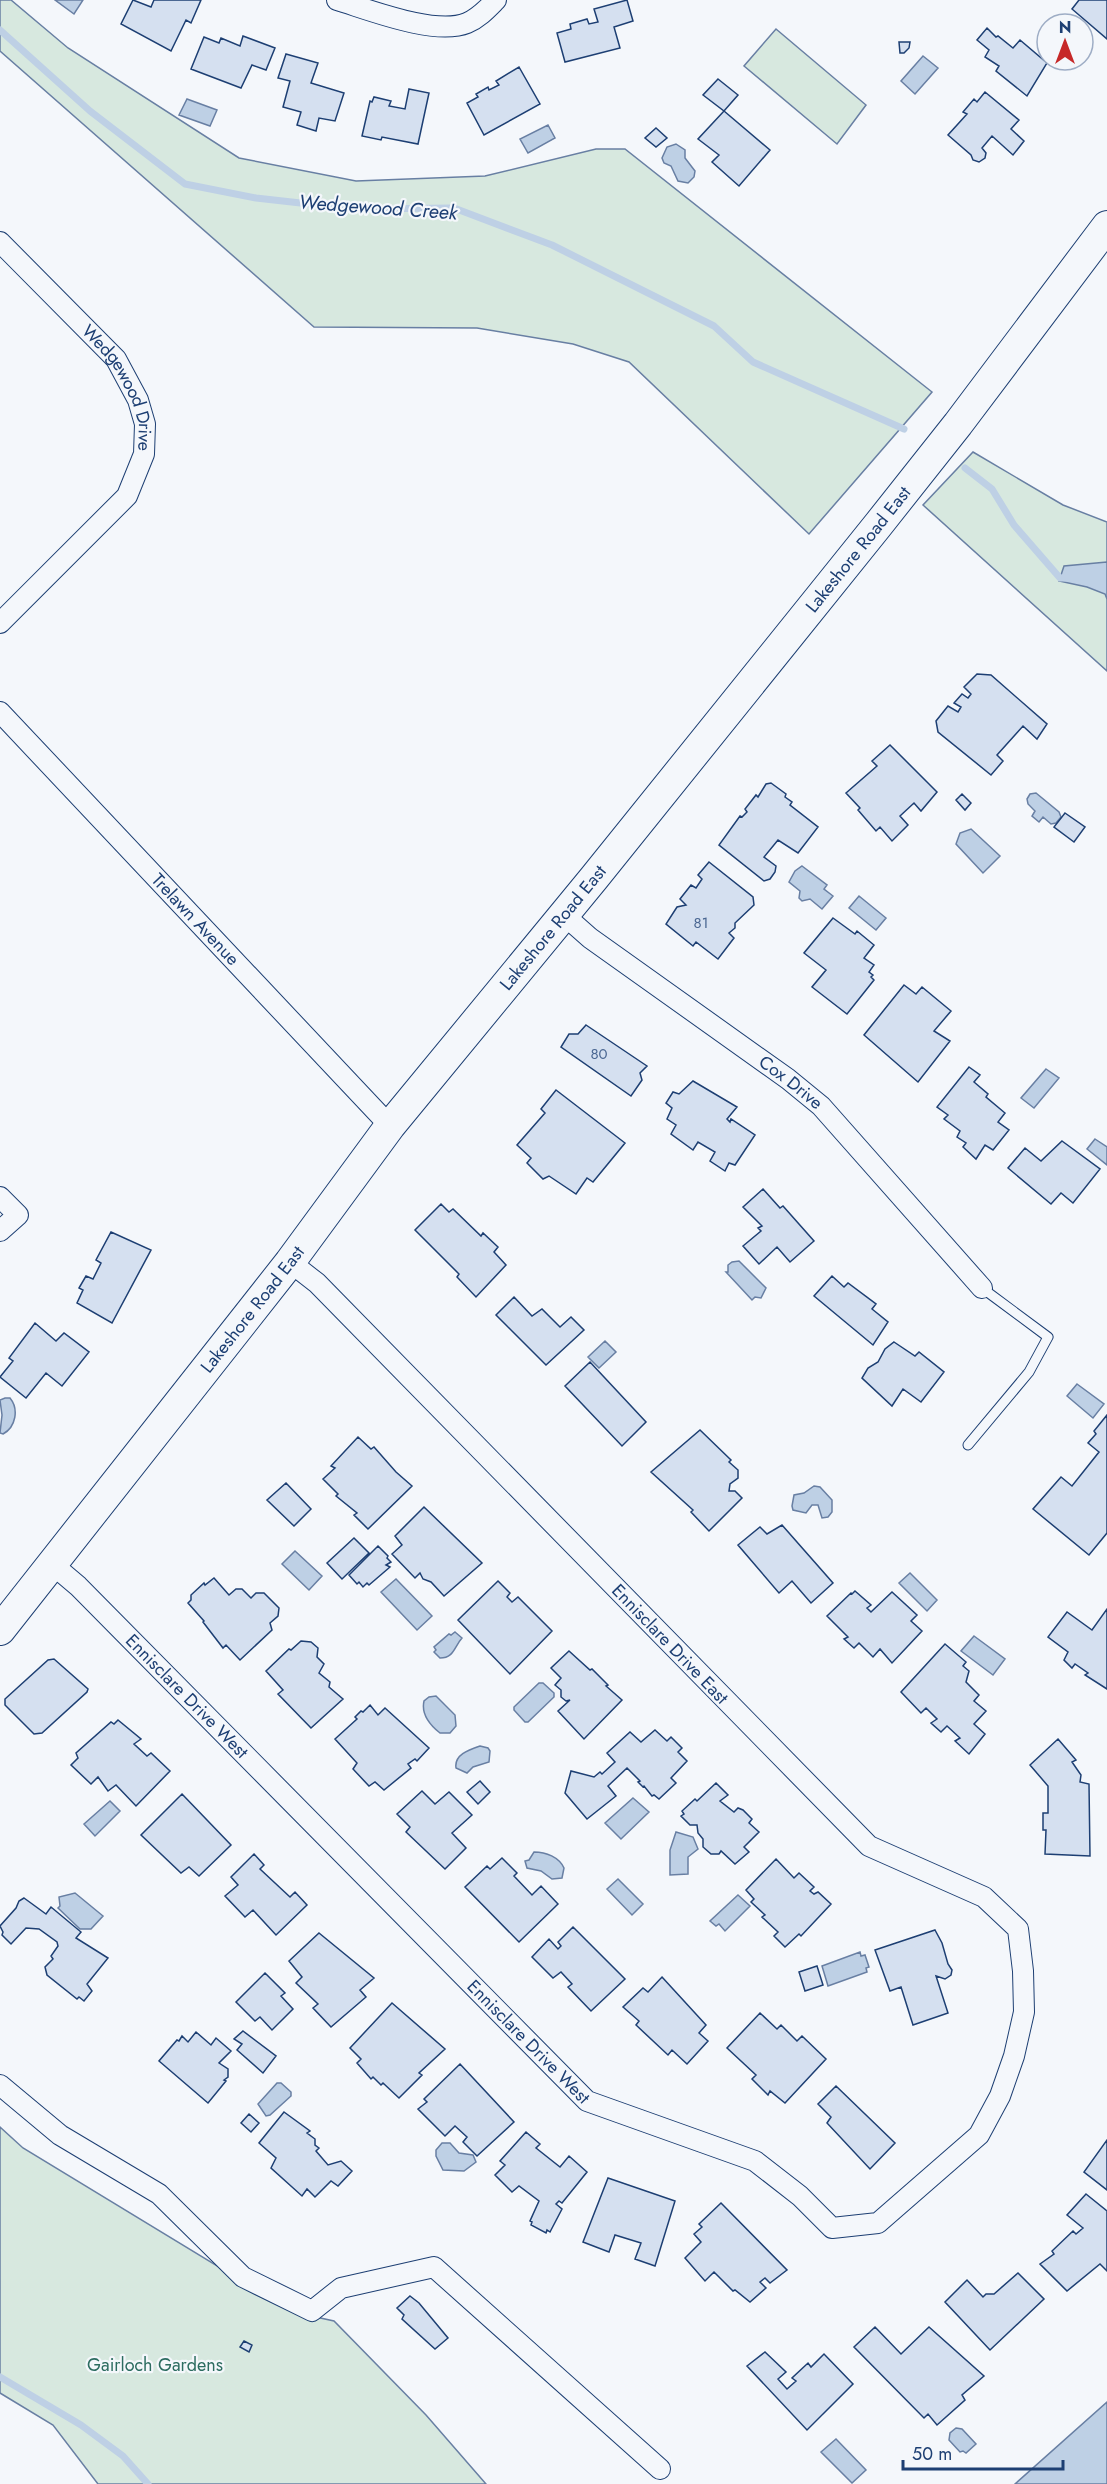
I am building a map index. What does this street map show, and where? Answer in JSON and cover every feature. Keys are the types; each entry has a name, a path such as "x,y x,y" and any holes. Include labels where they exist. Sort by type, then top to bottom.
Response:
{"main road":[{"name":"Lakeshore Road East","path":"0,1630 290,1262 390,1126 564,915 958,424 1107,226"}],"street":[{"path":"337,0 406,22 448,26 467,23 484,12 496,0"},
{"name":"Wedgewood Drive","path":"0,242 116,359 138,400 145,424 144,454 127,496 0,624"},
{"name":"Trelawn Avenue","path":"0,712 390,1126"},
{"name":"Cox Drive","path":"564,915 590,938 788,1079 821,1106 982,1287"},
{"path":"0,1197 18,1215 0,1231"},
{"name":"Ennisclare Drive East","path":"290,1262 317,1282 869,1846 984,1897 1018,1929 1023,1971 1024,2012"},
{"name":"Ennisclare Drive West","path":"52,1564 78,1586 587,2101 755,2161 800,2196 832,2228 878,2223 979,2135 1000,2096 1014,2056 1024,2012"},
{"path":"0,2085 60,2135 159,2194 243,2277 312,2311 340,2288 434,2267 660,2469"}],"lane":[{"path":"968,1445 1029,1372 1048,1337 982,1287"}],"green space":[{"path":"0,0 11,0 68,48 239,158 356,181 485,176 596,149 625,149 932,392 809,534 629,362 573,344 477,328 314,327 0,51"},
{"path":"776,29 866,105 837,144 744,66"},
{"path":"973,452 1063,505 1107,522 1107,671 923,505"},
{"name":"Gairloch Gardens","path":"0,2127 23,2148 293,2312 334,2321 426,2415 486,2484 98,2484 53,2425 0,2393"}],"water":[{"path":"55,0 83,0 74,14"},
{"path":"923,56 938,68 915,94 901,81"},
{"path":"187,99 217,110 210,126 179,115"},
{"path":"548,125 555,138 528,153 520,139"},
{"path":"676,144 685,150 685,158 695,171 694,177 688,183 678,181 671,166 664,163 662,158 667,147"},
{"path":"1107,562 1107,599 1105,594 1087,587 1059,581 1064,566"},
{"path":"1036,793 1059,812 1061,817 1056,823 1051,824 1043,817 1039,822 1032,816 1035,811 1028,804 1027,799 1030,794"},
{"path":"971,829 1000,856 983,873 956,844 960,833"},
{"path":"802,866 827,885 824,889 833,896 822,909 810,899 802,901 799,898 800,891 789,882 795,871"},
{"path":"859,896 886,918 876,930 849,908"},
{"path":"1046,1069 1059,1078 1034,1108 1021,1098"},
{"path":"1095,1139 1107,1147 1107,1165 1087,1149"},
{"path":"739,1261 766,1288 761,1298 755,1297 752,1300 726,1272 728,1272 728,1265"},
{"path":"605,1341 616,1352 599,1368 588,1357"},
{"path":"1077,1384 1104,1404 1093,1418 1067,1396"},
{"path":"10,1398 13,1402 15,1418 11,1427 3,1434 0,1433 2,1415 0,1400"},
{"path":"814,1486 820,1487 832,1500 832,1512 828,1517 822,1518 818,1505 812,1505 806,1513 793,1510 794,1495 804,1493"},
{"path":"295,1551 322,1576 309,1590 282,1564"},
{"path":"910,1573 937,1600 927,1611 899,1583"},
{"path":"396,1579 432,1616 417,1630 381,1592"},
{"path":"455,1632 462,1638 451,1654 440,1658 434,1652 436,1650 434,1647 449,1634"},
{"path":"974,1636 1005,1659 993,1675 961,1651"},
{"path":"539,1683 543,1683 554,1693 554,1697 528,1722 525,1722 514,1707"},
{"path":"436,1696 455,1715 456,1726 450,1733 440,1733 425,1715 424,1701"},
{"path":"480,1746 490,1751 489,1762 473,1767 467,1773 456,1768 460,1756"},
{"path":"633,1798 649,1812 621,1839 605,1823"},
{"path":"110,1801 120,1811 95,1836 84,1824"},
{"path":"676,1832 693,1837 698,1849 688,1857 688,1874 670,1875 670,1850"},
{"path":"534,1852 547,1854 559,1861 564,1868 562,1878 552,1879 541,1871 527,1868 525,1861 529,1860"},
{"path":"618,1879 643,1904 632,1915 607,1889"},
{"path":"75,1893 103,1916 91,1929 80,1929 58,1908 60,1906 59,1897"},
{"path":"738,1895 750,1906 725,1931 719,1924 716,1926 710,1921"},
{"path":"860,1952 861,1956 865,1955 869,1967 866,1968 867,1972 828,1986 822,1966"},
{"path":"277,2083 281,2083 291,2092 291,2096 266,2116 258,2104"},
{"path":"442,2143 450,2143 459,2153 473,2155 476,2162 464,2171 443,2170 436,2156 436,2150"},
{"path":"1107,2402 1107,2484 1015,2484"},
{"path":"956,2428 962,2429 976,2444 966,2453 960,2452 949,2440 950,2433"},
{"path":"836,2439 866,2470 852,2483 821,2452"}],"building":[{"path":"133,0 151,7 154,0 201,0 191,23 186,20 171,51 121,24"},
{"path":"627,0 633,21 614,27 620,48 565,62 557,33 571,29 570,24 587,19 589,24 598,22 594,9"},
{"path":"1079,0 1107,0 1107,39 1095,29 1095,12 1076,12 1072,9"},
{"path":"987,28 1013,48 1020,40 1035,53 1035,72 1042,72 1027,96 996,71 999,66 985,57 989,50 977,40"},
{"path":"243,36 275,48 266,70 252,65 241,88 191,69 204,37 219,43 221,38 240,46"},
{"path":"899,42 910,42 909,48 904,53 900,53"},
{"path":"286,54 318,63 311,83 344,93 335,121 319,118 316,131 297,125 301,112 283,107 290,81 278,78"},
{"path":"519,67 540,104 484,135 467,103 478,97 476,94 488,87 489,90 499,85 496,81"},
{"path":"718,79 738,95 724,111 703,95"},
{"path":"409,89 429,93 418,144 382,137 381,140 362,136 370,101 372,102 374,97 391,101 389,106 405,109"},
{"path":"985,92 1019,120 1011,129 1024,141 1013,155 992,136 982,148 986,153 985,158 979,162 973,160 971,155 948,135 967,114 963,112 974,99 977,102"},
{"path":"724,111 770,150 739,186 712,162 719,155 698,139"},
{"path":"656,128 667,138 656,147 645,138"},
{"path":"977,674 991,675 1047,724 1037,739 1023,726 997,755 1003,761 991,775 938,732 936,721 948,706 958,712 961,707 954,703 962,694 968,698 971,694 964,687"},
{"path":"890,745 937,792 921,811 914,803 900,816 908,825 892,841 880,827 876,831 846,793 877,766 872,761"},
{"path":"771,783 786,794 785,797 792,802 790,805 818,827 798,853 778,840 764,857 776,866 770,879 764,881 719,845 740,816 742,817 747,812 745,809 756,795 758,797 766,784"},
{"path":"962,794 971,803 965,810 956,800"},
{"path":"1065,813 1085,827 1074,842 1054,827"},
{"path":"709,862 753,897 754,905 735,923 735,928 729,933 734,938 718,959 696,942 693,946 666,924 677,907 686,905 680,899 691,885 696,888 702,879 698,875"},
{"path":"833,918 855,934 857,931 874,945 864,958 874,965 869,972 873,975 871,977 874,980 847,1014 812,987 826,970 804,953"},
{"path":"904,985 916,994 922,987 951,1011 934,1031 950,1041 918,1082 864,1035"},
{"path":"586,1025 647,1066 640,1073 642,1080 631,1096 561,1047 569,1034 578,1034"},
{"path":"969,1067 980,1075 974,1082 988,1094 986,1097 1005,1113 998,1122 1009,1130 993,1150 985,1145 976,1159 963,1147 966,1143 957,1137 960,1131 944,1119 948,1115 937,1107"},
{"path":"693,1081 737,1107 727,1119 730,1122 731,1119 755,1135 735,1165 729,1163 725,1171 710,1161 715,1152 698,1142 693,1150 671,1134 676,1125 667,1119 672,1108 666,1103 673,1092 679,1094"},
{"path":"556,1090 625,1143 593,1182 587,1178 576,1194 549,1176 543,1179 527,1163 531,1158 517,1145 545,1113 541,1109"},
{"path":"1062,1141 1100,1169 1073,1203 1061,1193 1051,1204 1008,1168 1025,1148 1041,1161"},
{"path":"763,1189 780,1208 783,1206 814,1241 790,1262 777,1247 759,1264 743,1246 761,1231 758,1228 762,1226 743,1207"},
{"path":"441,1204 449,1212 453,1209 481,1236 483,1233 498,1247 494,1252 506,1265 476,1297 457,1277 459,1274 415,1230"},
{"path":"111,1232 151,1250 112,1323 77,1303 83,1290 79,1288 86,1276 93,1279 101,1263 96,1260"},
{"path":"832,1276 844,1287 848,1283 876,1304 872,1309 888,1322 873,1345 814,1296"},
{"path":"514,1297 532,1316 542,1309 560,1327 571,1317 584,1330 546,1365 496,1315"},
{"path":"35,1323 56,1341 64,1333 89,1352 62,1386 46,1373 26,1398 0,1377 13,1361 9,1358"},
{"path":"894,1342 915,1356 919,1352 944,1372 921,1402 903,1389 892,1406 862,1378 868,1368 878,1362 885,1349"},
{"path":"590,1362 646,1422 622,1446 565,1386"},
{"path":"1107,1415 1107,1533 1089,1555 1033,1509 1061,1477 1072,1486 1099,1452 1088,1443"},
{"path":"700,1430 731,1460 729,1462 738,1470 738,1478 730,1484 729,1491 735,1491 742,1498 709,1531 691,1512 693,1510 651,1472"},
{"path":"358,1437 371,1449 374,1447 412,1486 368,1529 354,1515 357,1513 336,1496 338,1494 323,1479 335,1468 331,1466"},
{"path":"286,1483 311,1509 294,1526 267,1500"},
{"path":"424,1507 482,1563 444,1596 431,1582 423,1579 420,1573 415,1578 392,1554 402,1545 395,1536"},
{"path":"782,1525 833,1583 811,1603 792,1581 779,1593 738,1545 760,1527 767,1534"},
{"path":"354,1538 369,1553 342,1579 327,1563"},
{"path":"378,1546 388,1556 391,1562 386,1565 390,1567 369,1585 367,1583 363,1587 349,1575"},
{"path":"214,1578 229,1595 236,1589 242,1589 251,1598 256,1593 264,1593 279,1608 278,1616 270,1623 272,1630 240,1660 226,1645 223,1648 188,1603 191,1595 204,1583 205,1585"},
{"path":"498,1581 510,1593 507,1597 512,1602 518,1597 552,1631 510,1674 458,1620"},
{"path":"855,1591 871,1605 867,1608 871,1612 892,1592 917,1615 911,1621 922,1631 892,1663 880,1649 873,1657 859,1643 854,1648 844,1639 848,1637 827,1616"},
{"path":"1107,1609 1107,1689 1085,1675 1088,1673 1075,1664 1072,1668 1064,1660 1068,1652 1048,1637 1067,1612 1092,1630"},
{"path":"301,1641 311,1642 318,1648 317,1657 324,1664 319,1673 330,1682 329,1687 343,1699 311,1728 278,1694 283,1690 266,1671"},
{"path":"945,1644 966,1662 963,1666 969,1671 966,1682 979,1695 974,1701 986,1711 974,1724 985,1734 969,1754 955,1741 960,1738 947,1726 941,1732 931,1723 937,1719 926,1708 921,1713 901,1692"},
{"path":"569,1651 590,1670 592,1669 622,1700 584,1739 558,1711 570,1700 566,1701 561,1697 561,1690 555,1685 561,1678 551,1668"},
{"path":"54,1659 88,1689 42,1733 34,1734 5,1705 5,1699 48,1660"},
{"path":"370,1705 378,1715 385,1708 429,1748 417,1761 415,1759 408,1764 411,1768 384,1790 375,1782 369,1786 353,1769 357,1763 335,1739 357,1719 355,1717 361,1711 363,1712"},
{"path":"118,1720 141,1739 134,1744 147,1756 151,1753 170,1771 136,1806 116,1785 108,1791 98,1777 91,1784 71,1765 78,1758 76,1753 111,1722 114,1724"},
{"path":"655,1730 667,1741 671,1737 682,1748 678,1752 687,1761 671,1778 676,1783 659,1799 652,1796 627,1768 608,1786 616,1796 587,1819 565,1793 571,1771 594,1777 600,1772 602,1774 615,1762 607,1753 630,1732 641,1742"},
{"path":"1058,1739 1076,1760 1072,1762 1081,1775 1080,1782 1089,1784 1090,1856 1045,1854 1046,1830 1043,1830 1043,1813 1048,1813 1048,1786 1030,1765"},
{"path":"480,1781 490,1792 478,1804 467,1792"},
{"path":"716,1783 728,1795 720,1801 734,1812 738,1808 743,1810 752,1819 749,1823 759,1832 744,1847 749,1852 735,1864 721,1851 719,1854 711,1854 703,1847 703,1839 698,1833 697,1825 690,1825 681,1816 684,1814 682,1811 695,1799 697,1801"},
{"path":"422,1791 435,1804 449,1792 472,1815 452,1833 466,1848 445,1869 406,1832 410,1827 397,1814"},
{"path":"182,1794 231,1845 199,1876 189,1867 181,1873 141,1835"},
{"path":"254,1854 264,1865 260,1869 290,1897 295,1892 307,1905 276,1935 253,1910 245,1917 225,1896 238,1885 231,1877"},
{"path":"502,1858 517,1873 514,1876 532,1895 541,1886 558,1904 519,1942 465,1887 487,1866 490,1869"},
{"path":"776,1859 794,1878 799,1873 814,1887 810,1891 814,1894 818,1892 831,1904 801,1936 799,1934 785,1947 774,1936 778,1932 762,1917 765,1915 751,1902 754,1899 746,1890"},
{"path":"24,1898 46,1914 51,1907 81,1932 76,1938 108,1958 87,1984 92,1991 84,2001 79,1997 77,1999 47,1975 45,1967 53,1959 51,1956 58,1946 57,1942 39,1929 26,1928 11,1944 2,1935 0,1926 16,1908 19,1901"},
{"path":"573,1927 625,1979 591,2011 568,1987 572,1984 561,1972 553,1978 532,1957 549,1939 558,1949 561,1946 558,1942"},
{"path":"935,1930 952,1970 951,1975 945,1979 936,1976 948,2013 913,2025 901,1987 890,1991 875,1950"},
{"path":"319,1933 374,1978 360,1990 366,1997 331,2027 313,2008 318,2004 296,1983 302,1977 289,1961"},
{"path":"817,1966 823,1985 805,1991 799,1972"},
{"path":"265,1973 285,1993 281,1996 293,2009 272,2030 260,2017 255,2021 236,2002"},
{"path":"662,1977 706,2025 699,2033 708,2041 687,2064 672,2050 668,2055 636,2025 639,2021 623,2007 643,1988 648,1992"},
{"path":"392,2003 445,2049 419,2073 422,2075 399,2098 383,2083 381,2085 373,2077 371,2079 357,2063 361,2059 350,2048"},
{"path":"760,2013 777,2029 781,2025 797,2041 802,2036 826,2059 785,2103 770,2091 768,2095 752,2079 756,2075 727,2048"},
{"path":"243,2031 276,2056 263,2073 237,2050 242,2044 234,2039"},
{"path":"196,2032 211,2045 216,2038 231,2051 219,2063 228,2069 228,2077 208,2103 159,2061 182,2036 188,2042"},
{"path":"460,2064 514,2122 477,2156 463,2142 467,2137 455,2126 445,2136 418,2109 427,2102 424,2099"},
{"path":"836,2086 895,2143 870,2169 827,2123 831,2117 818,2104"},
{"path":"284,2112 310,2131 307,2133 315,2139 315,2145 319,2148 316,2151 328,2165 341,2161 352,2171 338,2186 331,2181 315,2197 307,2189 302,2196 271,2168 276,2158 259,2143"},
{"path":"249,2114 259,2123 251,2132 241,2123"},
{"path":"526,2132 540,2144 536,2148 560,2167 569,2156 587,2172 562,2203 559,2201 556,2204 562,2209 550,2232 547,2230 546,2233 531,2225 530,2221 539,2201 519,2186 512,2192 495,2175 505,2165 500,2161"},
{"path":"1107,2140 1107,2190 1084,2172"},
{"path":"608,2178 675,2201 655,2266 635,2259 641,2243 615,2235 609,2252 583,2242"},
{"path":"1086,2194 1107,2211 1107,2271 1100,2264 1067,2291 1040,2264 1054,2254 1052,2251 1073,2231 1076,2234 1083,2228 1067,2215"},
{"path":"721,2203 787,2270 770,2283 765,2278 760,2282 766,2288 750,2302 735,2290 733,2291 714,2272 705,2281 685,2258 701,2242 694,2234 702,2227 699,2224"},
{"path":"1018,2273 1044,2299 990,2350 945,2302 967,2280 983,2297 986,2294 994,2294"},
{"path":"410,2296 419,2303 448,2338 435,2349 402,2319 404,2315 397,2308"},
{"path":"875,2327 901,2354 929,2327 984,2376 962,2395 965,2400 937,2425 928,2414 924,2418 854,2347"},
{"path":"244,2341 252,2345 249,2352 240,2347"},
{"path":"765,2352 786,2372 778,2379 787,2389 796,2381 792,2378 808,2363 811,2367 824,2354 853,2384 807,2430 747,2366"}],"waterway":[{"name":"Wedgewood Creek","path":"0,30 90,111 185,184 256,198 354,209 454,208 552,245 714,326 753,362 904,429"},
{"name":"Wedgewood Creek","path":"965,468 992,489 1014,525 1060,578 1067,578"},
{"path":"0,2377 81,2425 123,2456 148,2484"}]}
